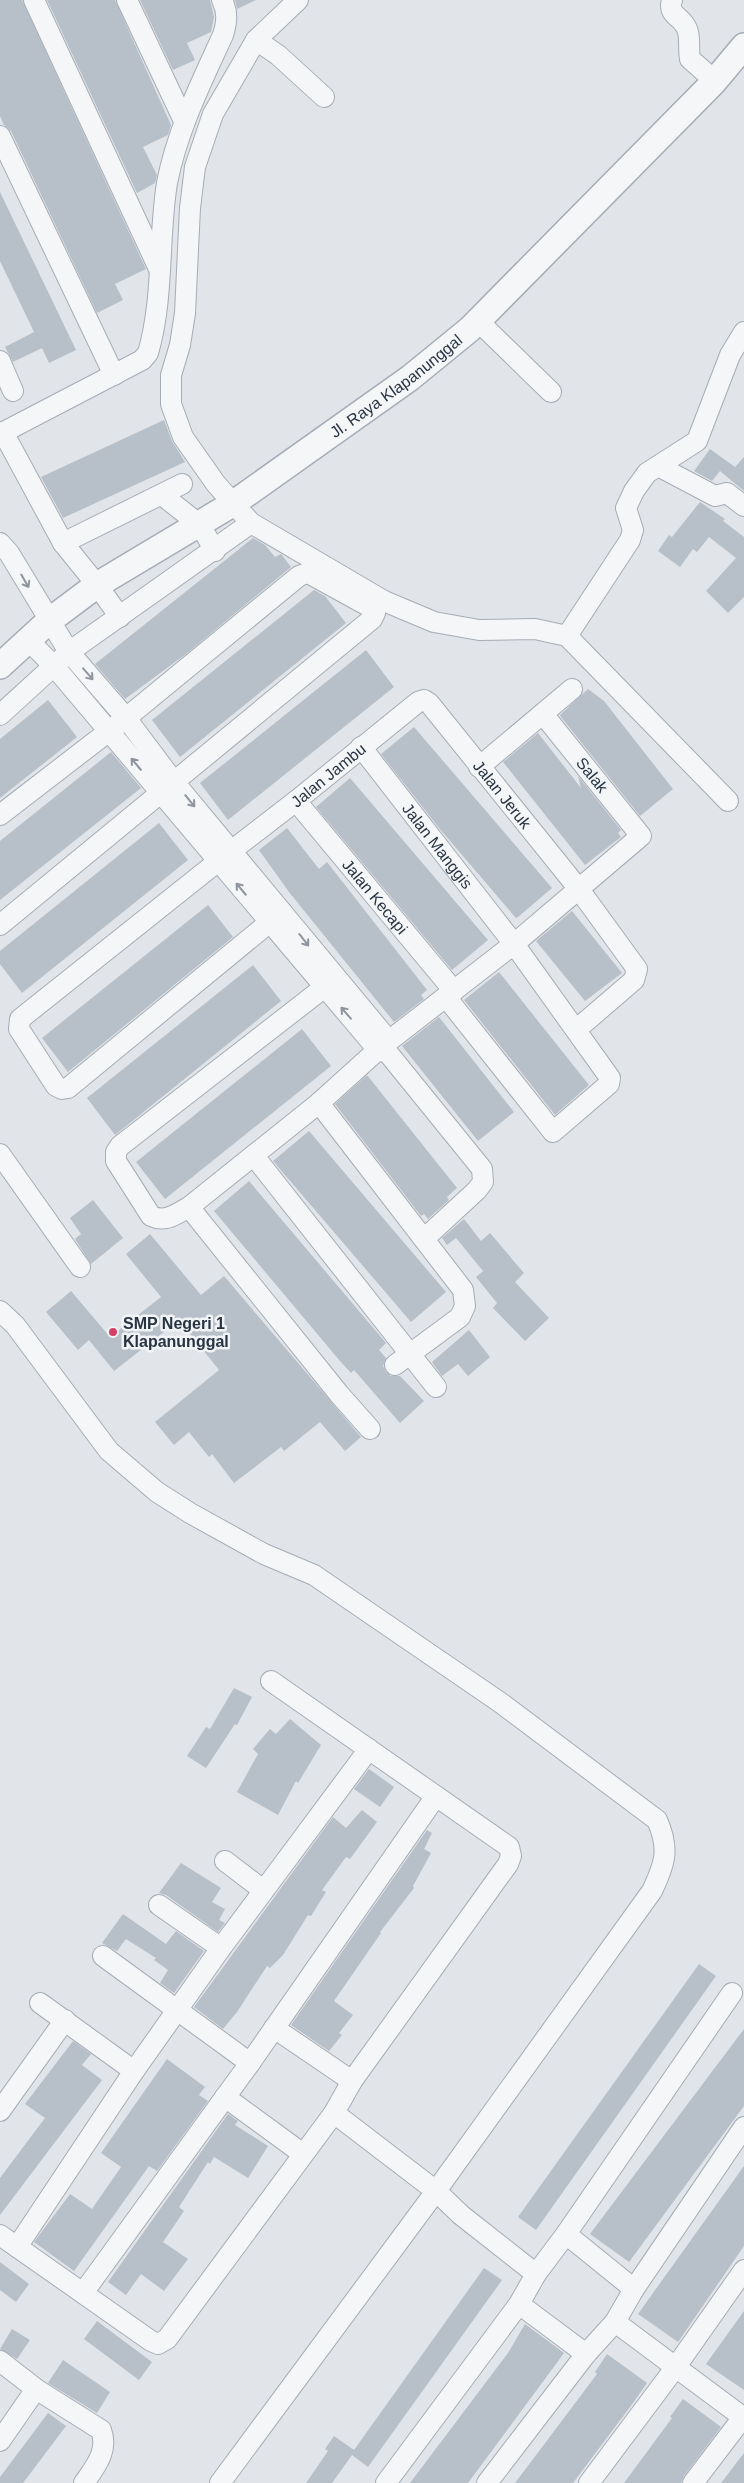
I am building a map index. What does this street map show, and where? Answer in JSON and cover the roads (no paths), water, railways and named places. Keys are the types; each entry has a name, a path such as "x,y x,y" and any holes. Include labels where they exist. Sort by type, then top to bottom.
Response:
{"street":[{"path":"34,0 160,271"},
{"path":"127,0 184,121"},
{"path":"120,617 63,543 1,433 142,360 148,353 160,271 167,185 172,159 184,121 223,35 226,22 226,7 222,0"},
{"path":"298,0 256,40 213,114 196,167 190,208 185,314 180,345 172,375 171,404 183,437 216,484 251,524 384,601 434,622 479,630 535,628 568,636 728,801"},
{"path":"672,0 673,13 687,28 690,59 715,81"},
{"path":"256,40 278,55 324,98"},
{"name":"Jl. Raya Klapanunggal","path":"0,666 49,621 97,585 234,503 410,378 478,321 715,81 744,46"},
{"path":"0,136 114,375"},
{"path":"478,321 551,392"},
{"path":"568,636 630,540 633,530 626,508 634,491 647,473 696,441 730,355 744,332"},
{"path":"0,362 13,391"},
{"path":"658,466 714,496 728,493 744,506"},
{"path":"63,543 182,484"},
{"path":"162,494 200,525 214,551"},
{"path":"0,715 69,652 251,524"},
{"path":"0,543 9,552 69,652 126,718 168,788"},
{"path":"0,816 108,730 126,718 299,576 307,573 312,575 372,608 375,613 372,619 0,925"},
{"path":"29,641 53,665 108,730 168,788 385,1048 482,1169 483,1182 477,1190 425,1238"},
{"path":"479,767 572,689"},
{"name":"Jalan Jambu","path":"276,917 68,1088 62,1089 56,1086 19,1029 20,1019 224,856 296,802 360,747 418,702 426,700"},
{"name":"Jalan Jeruk","path":"426,700 578,888 637,969 634,980 576,1029"},
{"name":"Salak","path":"543,714 641,836 578,888"},
{"name":"Jalan Manggis","path":"360,747 514,944 576,1029"},
{"name":"Jalan Kecapi","path":"296,802 450,994 553,1132 609,1084 610,1078 576,1029"},
{"path":"330,983 120,1146 116,1152 116,1161 151,1216 159,1220 166,1219 189,1207 319,1104 450,994 514,944 578,888"},
{"path":"319,1104 425,1238 463,1290 465,1311 451,1326 403,1360"},
{"path":"0,1154 80,1267"},
{"path":"254,1156 403,1360 436,1387"},
{"path":"189,1207 339,1394 370,1429"},
{"path":"0,1311 15,1325 109,1451 157,1492 190,1513 264,1554 314,1576 500,1703 657,1820 665,1844 665,1857 662,1869 652,1891 436,2191 220,2483"},
{"path":"0,2235 151,2341 158,2344 163,2342 334,2113 352,2081 508,1864 511,1856 509,1848 271,1681"},
{"path":"17,2246 176,2011 369,1748"},
{"path":"83,2293 250,2063 436,1796"},
{"path":"226,1861 264,1890"},
{"path":"159,1905 221,1948"},
{"path":"103,1956 176,2011 250,2063"},
{"path":"386,2483 519,2304 536,2274 566,2234 732,1993"},
{"path":"40,2003 134,2071"},
{"path":"0,2111 65,2020"},
{"path":"274,2028 352,2081"},
{"path":"225,2097 303,2154"},
{"path":"334,2113 436,2191 461,2215 536,2274"},
{"path":"487,2483 586,2354 614,2322 634,2289 744,2127"},
{"path":"566,2234 634,2289"},
{"path":"588,2483 675,2368 744,2270"},
{"path":"519,2304 586,2354"},
{"path":"614,2322 744,2417 693,2483"},
{"path":"0,2361 36,2388 101,2430 104,2442 100,2458 84,2483"},
{"path":"0,2441 36,2388"}],"place":[{"name":"SMP Negeri 1 Klapanunggal","path":"113,1332"}]}
